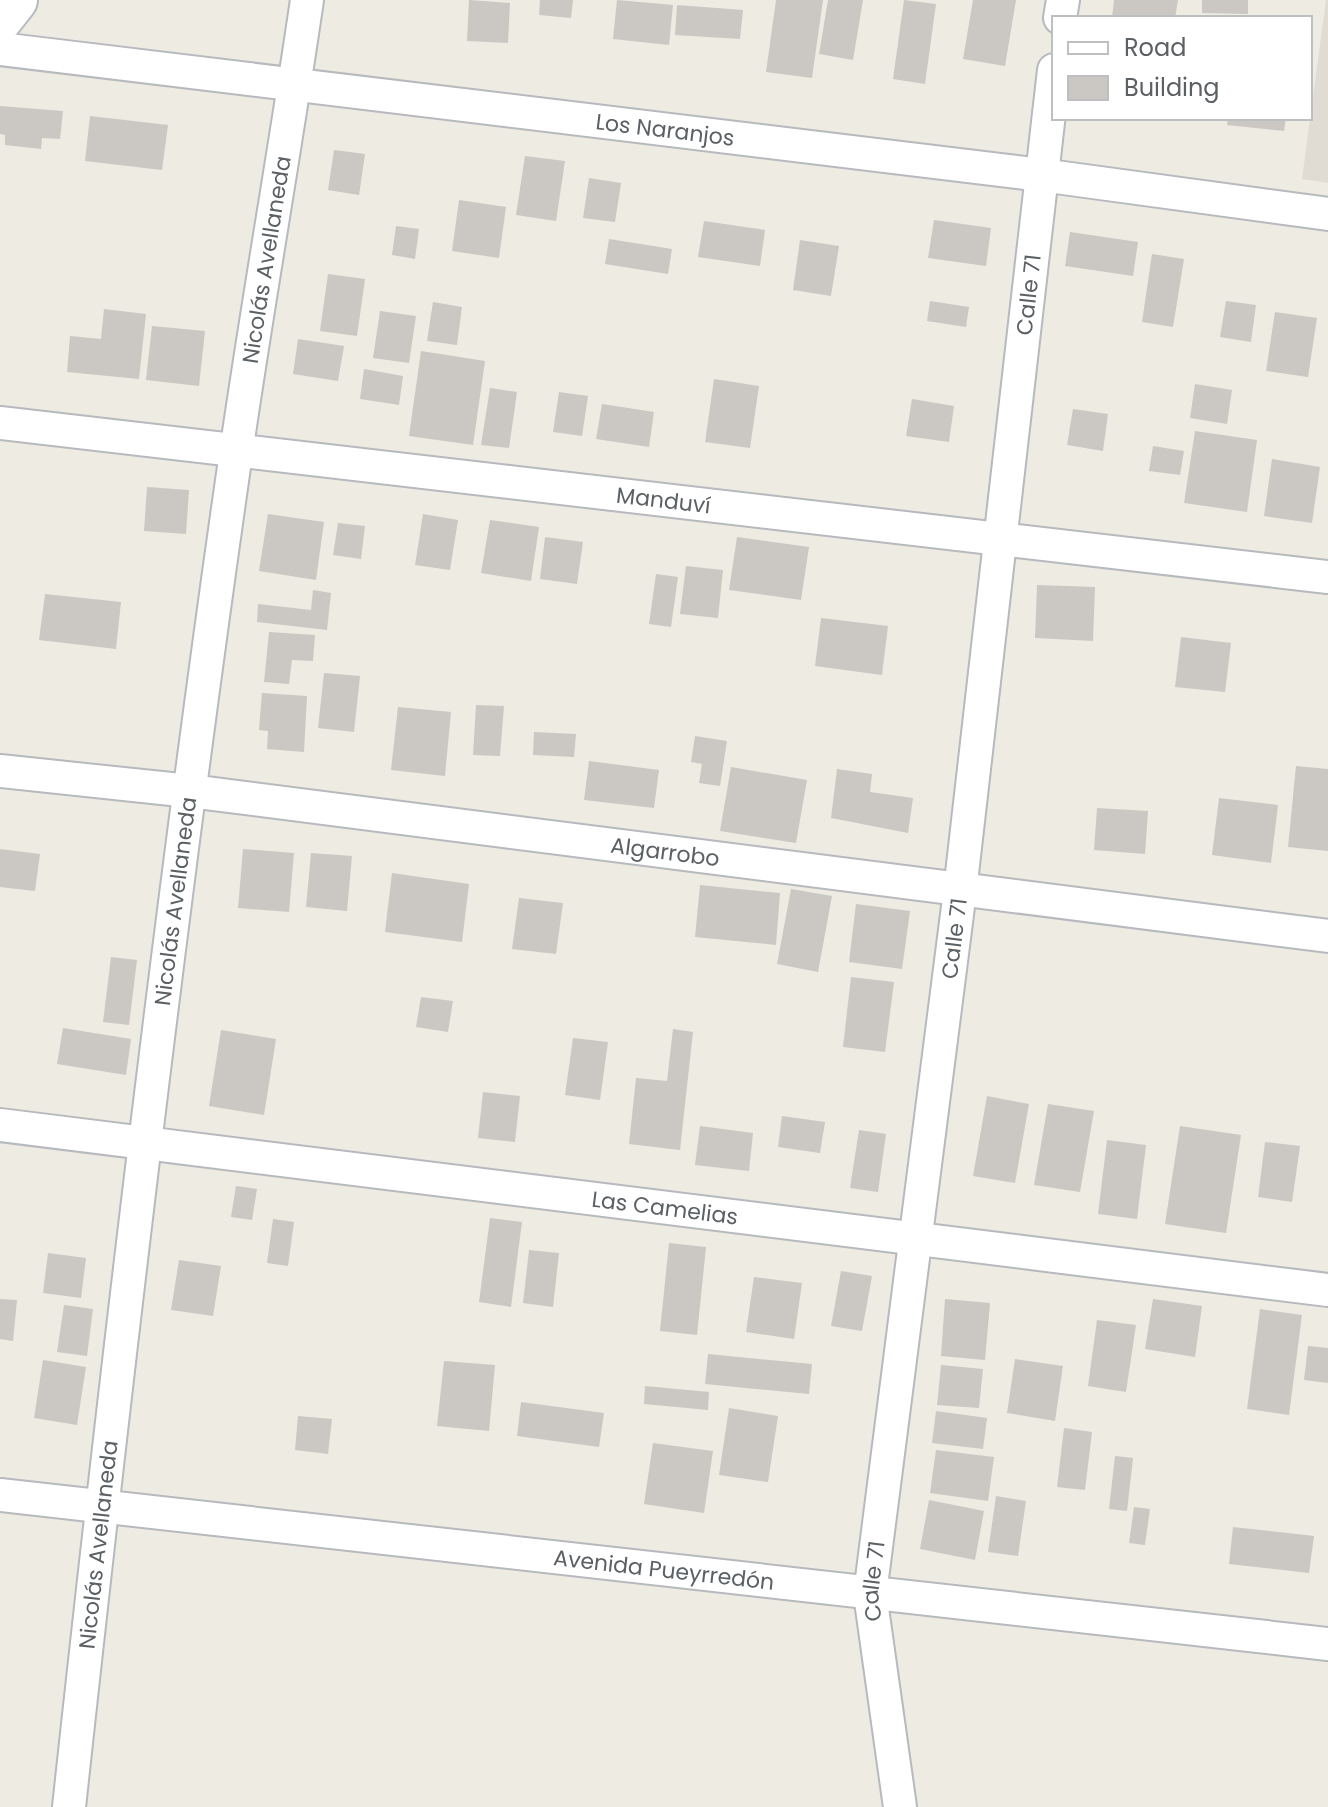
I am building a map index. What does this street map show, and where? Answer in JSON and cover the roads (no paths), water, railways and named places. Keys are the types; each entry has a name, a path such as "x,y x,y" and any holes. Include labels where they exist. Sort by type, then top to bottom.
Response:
{"main road":[{"path":"0,19 15,0"}],"street":[{"name":"Nicolás Avellaneda","path":"69,1807 101,1507 190,791 237,451 307,0"},
{"name":"Los Naranjos","path":"0,49 1041,175 1328,214"},
{"name":"Calle 71","path":"900,1807 870,1594 960,891 1052,86"},
{"name":"Manduví","path":"0,423 1000,536 1328,577"},
{"name":"Algarrobo","path":"0,771 190,791 1328,936"},
{"name":"Las Camelias","path":"0,1125 1328,1290"},
{"name":"Avenida Pueyrredón","path":"0,1495 1328,1644"}]}
